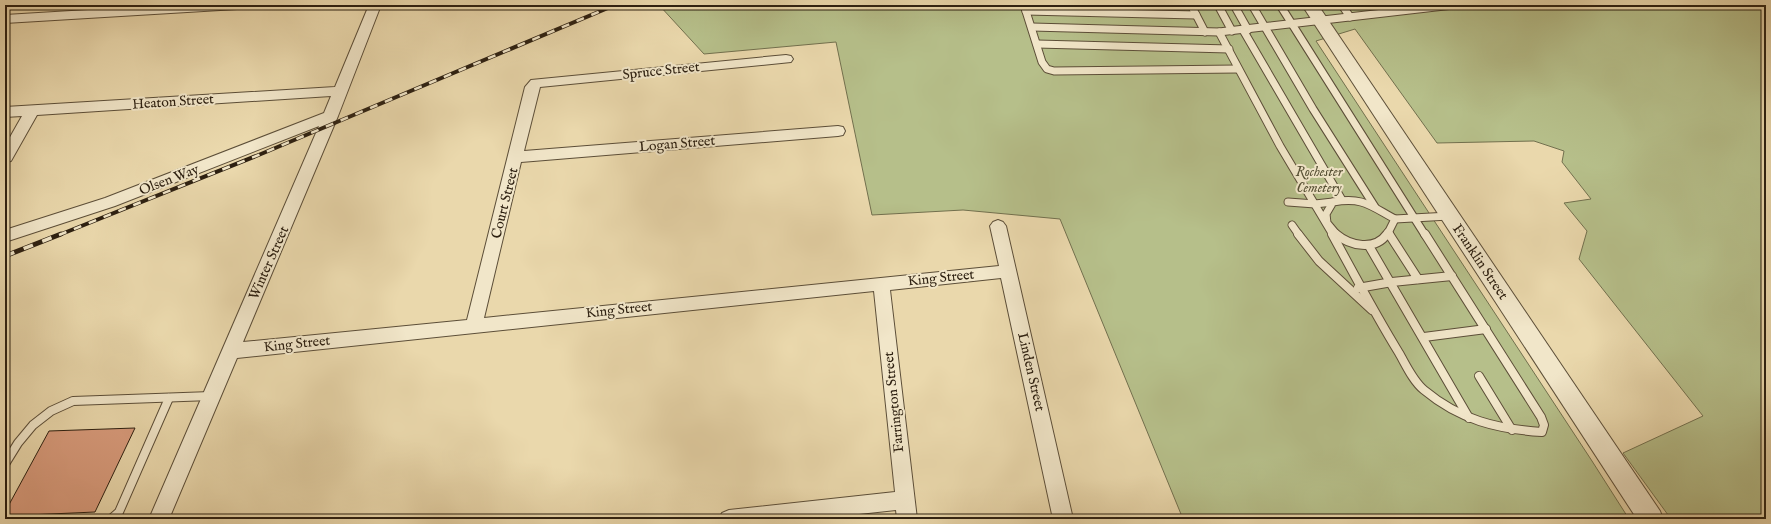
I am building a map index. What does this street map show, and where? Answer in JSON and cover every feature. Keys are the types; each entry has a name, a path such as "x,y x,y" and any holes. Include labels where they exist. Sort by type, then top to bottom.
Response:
{"street":[{"path":"5,19 237,5"},
{"name":"Winter Street","path":"159,519 331,116 375,5"},
{"name":"Franklin Street","path":"1315,13 1651,519"},
{"name":"Spruce Street","path":"536,83 786,59"},
{"name":"Court Street","path":"474,325 516,158 532,87 536,83"},
{"name":"Heaton Street","path":"5,112 341,91"},
{"path":"6,157 32,111"},
{"name":"Olsen Way","path":"5,236 110,202 331,116"},
{"name":"Logan Street","path":"516,158 838,131"},
{"name":"Linden Street","path":"998,226 1063,519"},
{"name":"King Street","path":"230,351 1008,271"},
{"name":"Farrington Street","path":"881,284 907,519"},
{"path":"729,519 905,500"}],"lane":[{"path":"1191,5 1205,32"},
{"path":"1218,5 1232,31"},
{"path":"1234,5 1246,30 1342,200"},
{"path":"1252,5 1313,109 1375,207"},
{"path":"1219,32 1280,146 1327,224 1375,313 1414,377 1423,389 1447,407 1469,418 1512,430 1542,432 1544,425 1541,417 1280,5"},
{"path":"1342,5 1350,17"},
{"path":"1032,27 1219,32 1292,25 1315,13 1350,17 1453,5"},
{"path":"1196,15 1025,8 1044,66 1047,69 1054,71 1238,69"},
{"path":"1037,44 1229,49"},
{"path":"1288,202 1315,204 1350,199 1362,201 1395,219 1449,216"},
{"path":"1333,202 1326,216 1327,224 1338,235 1346,240 1358,244 1369,246 1378,243 1388,232 1395,219"},
{"path":"1292,225 1319,261 1375,313"},
{"path":"1388,232 1418,279"},
{"path":"1369,246 1424,337 1469,418"},
{"path":"1349,290 1392,282 1452,276"},
{"path":"1424,337 1486,329"},
{"path":"1479,376 1512,430"},
{"path":"5,464 15,446 34,424 48,412 73,401 211,396"},
{"path":"111,519 118,512 169,398"}],"green space":[{"name":"Rochester Cemetery","path":"659,5 1766,5 1766,519 1671,519 1623,453 1703,416 1579,259 1587,231 1564,203 1591,199 1562,162 1564,151 1534,141 1437,143 1355,29 1316,41 1629,519 1183,519 1060,219 963,210 872,215 836,42 704,54"}],"building":[{"path":"135,428 95,512 5,516 5,512 49,431"}],"railway":[{"path":"59,235 261,154 615,5"},
{"path":"5,256 61,234"}]}
